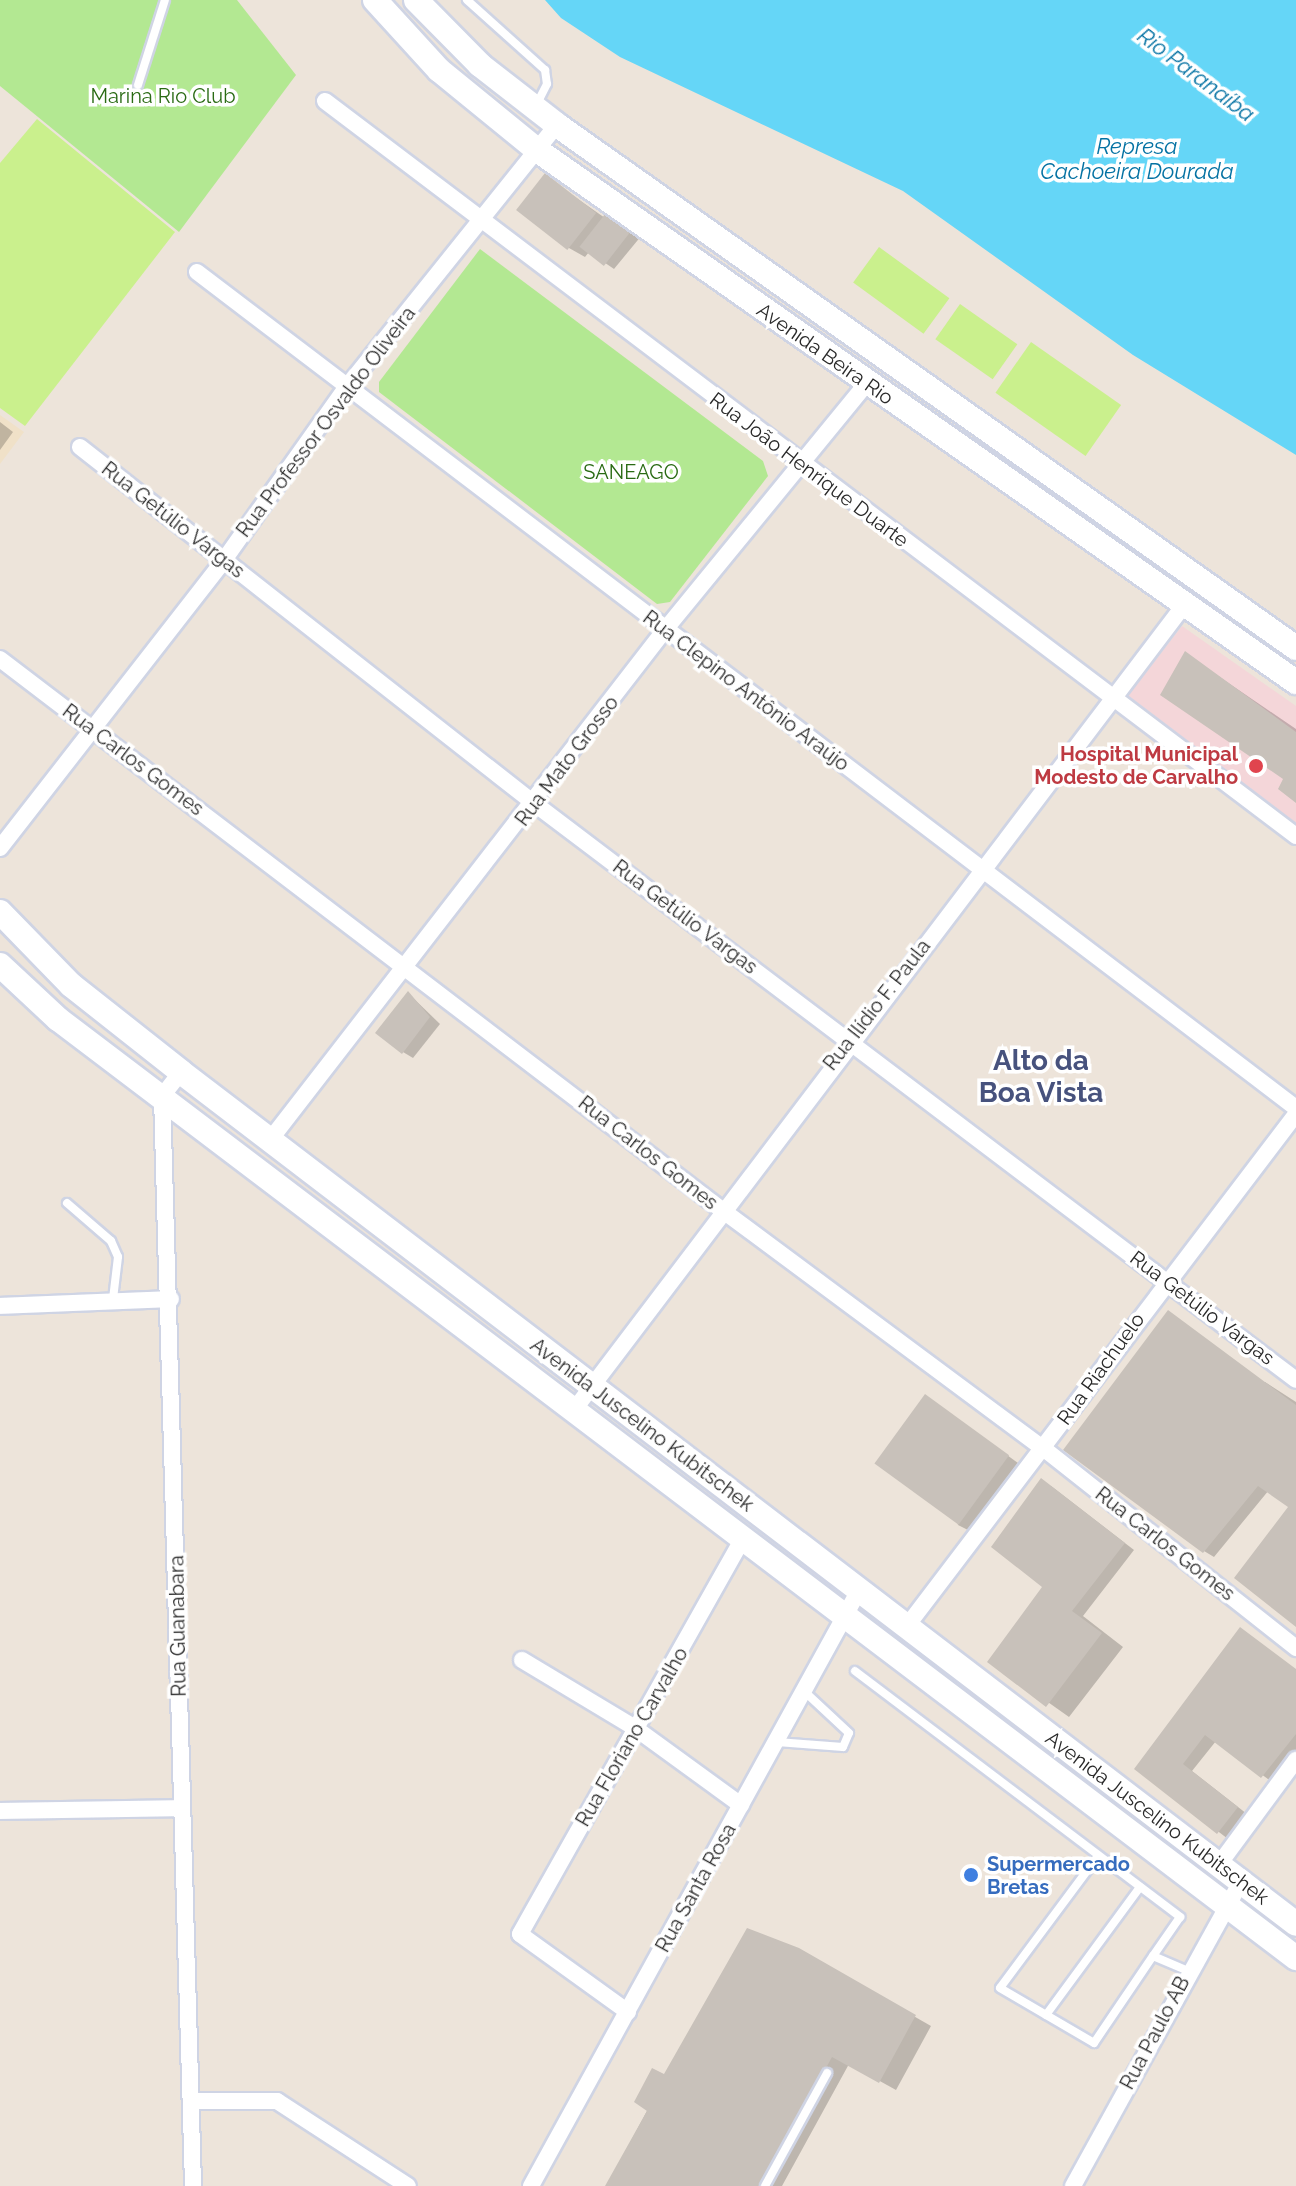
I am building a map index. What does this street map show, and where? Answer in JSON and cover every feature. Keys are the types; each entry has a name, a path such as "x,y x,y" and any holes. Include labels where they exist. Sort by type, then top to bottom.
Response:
{"street":[{"name":"Avenida Beira Rio","path":"375,0 439,70 537,150 866,384 1296,682"},
{"name":"Avenida Beira Rio","path":"416,0 480,65 557,125 1296,648"},
{"name":"Rua João Henrique Duarte","path":"325,101 798,463 1116,697 1296,836"},
{"name":"Rua Professor Osvaldo Oliveira","path":"0,848 95,731 224,560 346,388 557,125"},
{"name":"Rua Clepino Antônio Araújo","path":"197,272 664,631 984,868 1296,1111"},
{"name":"Rua Mato Grosso","path":"270,1140 535,804 664,631 798,463 866,384"},
{"name":"Rua Getúlio Vargas","path":"80,447 535,804 1296,1380"},
{"name":"Rua Ilídio F. Paula","path":"574,1410 849,1041 1185,604"},
{"name":"Rua Carlos Gomes","path":"0,659 722,1210 1043,1448 1296,1648"},
{"name":"Avenida Juscelino Kubitschek","path":"0,912 71,985 181,1072 907,1626 1217,1867 1296,1924"},
{"name":"Avenida Juscelino Kubitschek","path":"5,976 1296,1958"},
{"path":"162,1096 181,1072"},
{"name":"Rua Guanabara","path":"162,1096 171,1299 193,2186"},
{"name":"Rua Riachuelo","path":"907,1626 1296,1111"},
{"path":"331,1225 350,1201"},
{"path":"0,1306 171,1299"},
{"path":"736,1533 745,1503"},
{"name":"Rua Floriano Carvalho","path":"628,2012 520,1934 635,1728 736,1533"},
{"name":"Rua Santa Rosa","path":"531,2186 859,1590"},
{"path":"522,1660 635,1728 741,1805"},
{"path":"1217,1867 1296,1760"},
{"path":"0,1811 182,1808"},
{"name":"Rua Paulo AB","path":"1073,2186 1188,1971 1241,1882"},
{"path":"191,2101 277,2101 408,2186"}],"lane":[{"path":"138,85 165,0"},
{"path":"467,0 545,70 547,84 534,108"},
{"path":"67,1203 111,1241 118,1257 113,1299"},
{"path":"855,1671 1180,1917 1094,2043 1000,1988 1098,1856"},
{"path":"776,1742 843,1747 849,1733 804,1691"},
{"path":"1046,2015 1140,1887"},
{"path":"1153,1956 1188,1971"},
{"path":"765,2186 827,2073"}],"shaded area":[{"path":"0,415 24,432 0,464"},
{"name":"Hospital Municipal Modesto de Carvalho","path":"1182,626 1296,706 1296,825 1126,698"}],"green space":[{"name":"Marina Rio Club","path":"0,0 237,0 296,75 179,232 0,86"},
{"path":"37,119 175,232 25,426 0,408 0,163"},
{"path":"879,247 949,298 924,334 853,283"},
{"name":"SANEAGO","path":"480,249 763,461 768,476 670,602 657,604 379,392 379,382"},
{"path":"960,304 1017,344 993,379 935,339"},
{"path":"1031,342 1121,405 1086,456 995,393"}],"water":[{"name":"Represa Cachoeira Dourada","path":"545,0 1296,0 1296,455 1133,355 903,191 620,57 561,18"}],"building":[{"path":"545,173 596,213 567,250 516,210"},
{"path":"609,209 633,228 604,266 579,247"},
{"path":"1185,651 1296,732 1296,803 1278,789 1283,779 1160,695"},
{"path":"408,991 430,1017 402,1054 375,1033"},
{"path":"1168,1310 1296,1405 1296,1627 1234,1578 1288,1507 1258,1486 1203,1553 1063,1450"},
{"path":"925,1394 1009,1455 959,1525 874,1464"},
{"path":"1041,1478 1125,1543 1072,1611 1102,1633 1046,1707 987,1662 1042,1587 991,1547"},
{"path":"1240,1627 1296,1669 1296,1734 1261,1778 1205,1735 1183,1764 1238,1807 1217,1834 1134,1769"},
{"path":"747,1928 799,1948 916,2015 879,2083 832,2057 761,2186 605,2186 647,2111 634,2102 652,2068 664,2074"}],"place":[{"name":"Hospital Municipal Modesto de Carvalho","path":"1256,766"},
{"name":"Supermercado Bretas","path":"971,1875"}],"district":[{"name":"Alto da Boa Vista","path":"1041,1077"}],"water label":[{"name":"Rio Paranaíba","path":"1196,75"}]}
